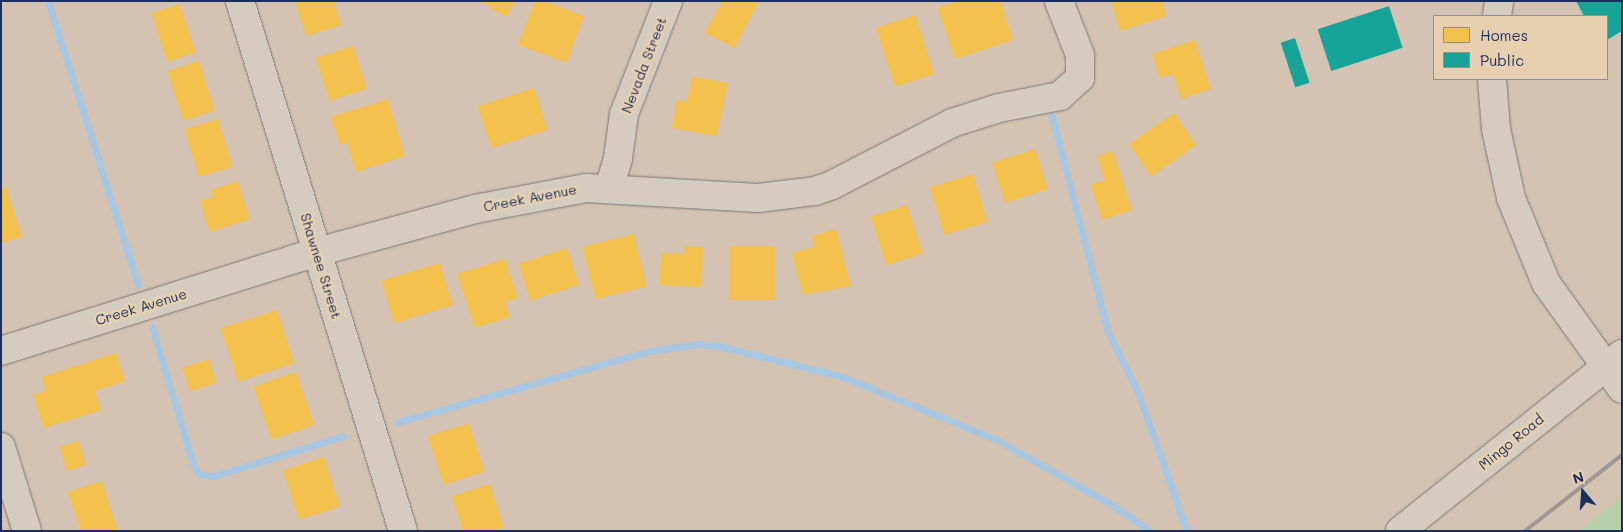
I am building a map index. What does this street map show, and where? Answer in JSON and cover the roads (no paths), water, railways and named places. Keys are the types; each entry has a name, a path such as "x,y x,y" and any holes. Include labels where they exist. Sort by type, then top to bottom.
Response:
{"street":[{"name":"Shawnee Street","path":"240,1 402,531"},
{"name":"Nevada Street","path":"609,188 618,158 624,114 668,1"},
{"name":"Creek Avenue","path":"1,351 317,252 475,209 586,188 758,198 815,191 832,185 952,124 999,108 1060,96 1080,78 1080,55 1059,1"},
{"path":"1497,15 1499,1"},
{"path":"1492,80 1496,129 1511,198 1546,283 1613,361 1622,389"},
{"name":"Mingo Road","path":"1400,531 1613,361"},
{"path":"1,447 27,531"}],"waterway":[{"path":"48,1 138,285"},
{"path":"1052,116 1108,332 1137,390 1187,531"},
{"path":"152,327 194,467 200,475 214,476 343,436"},
{"path":"398,422 645,352 696,344 719,346 843,377 997,440 1109,503 1150,531"}],"railway":[{"path":"1525,531 1622,455"}]}
